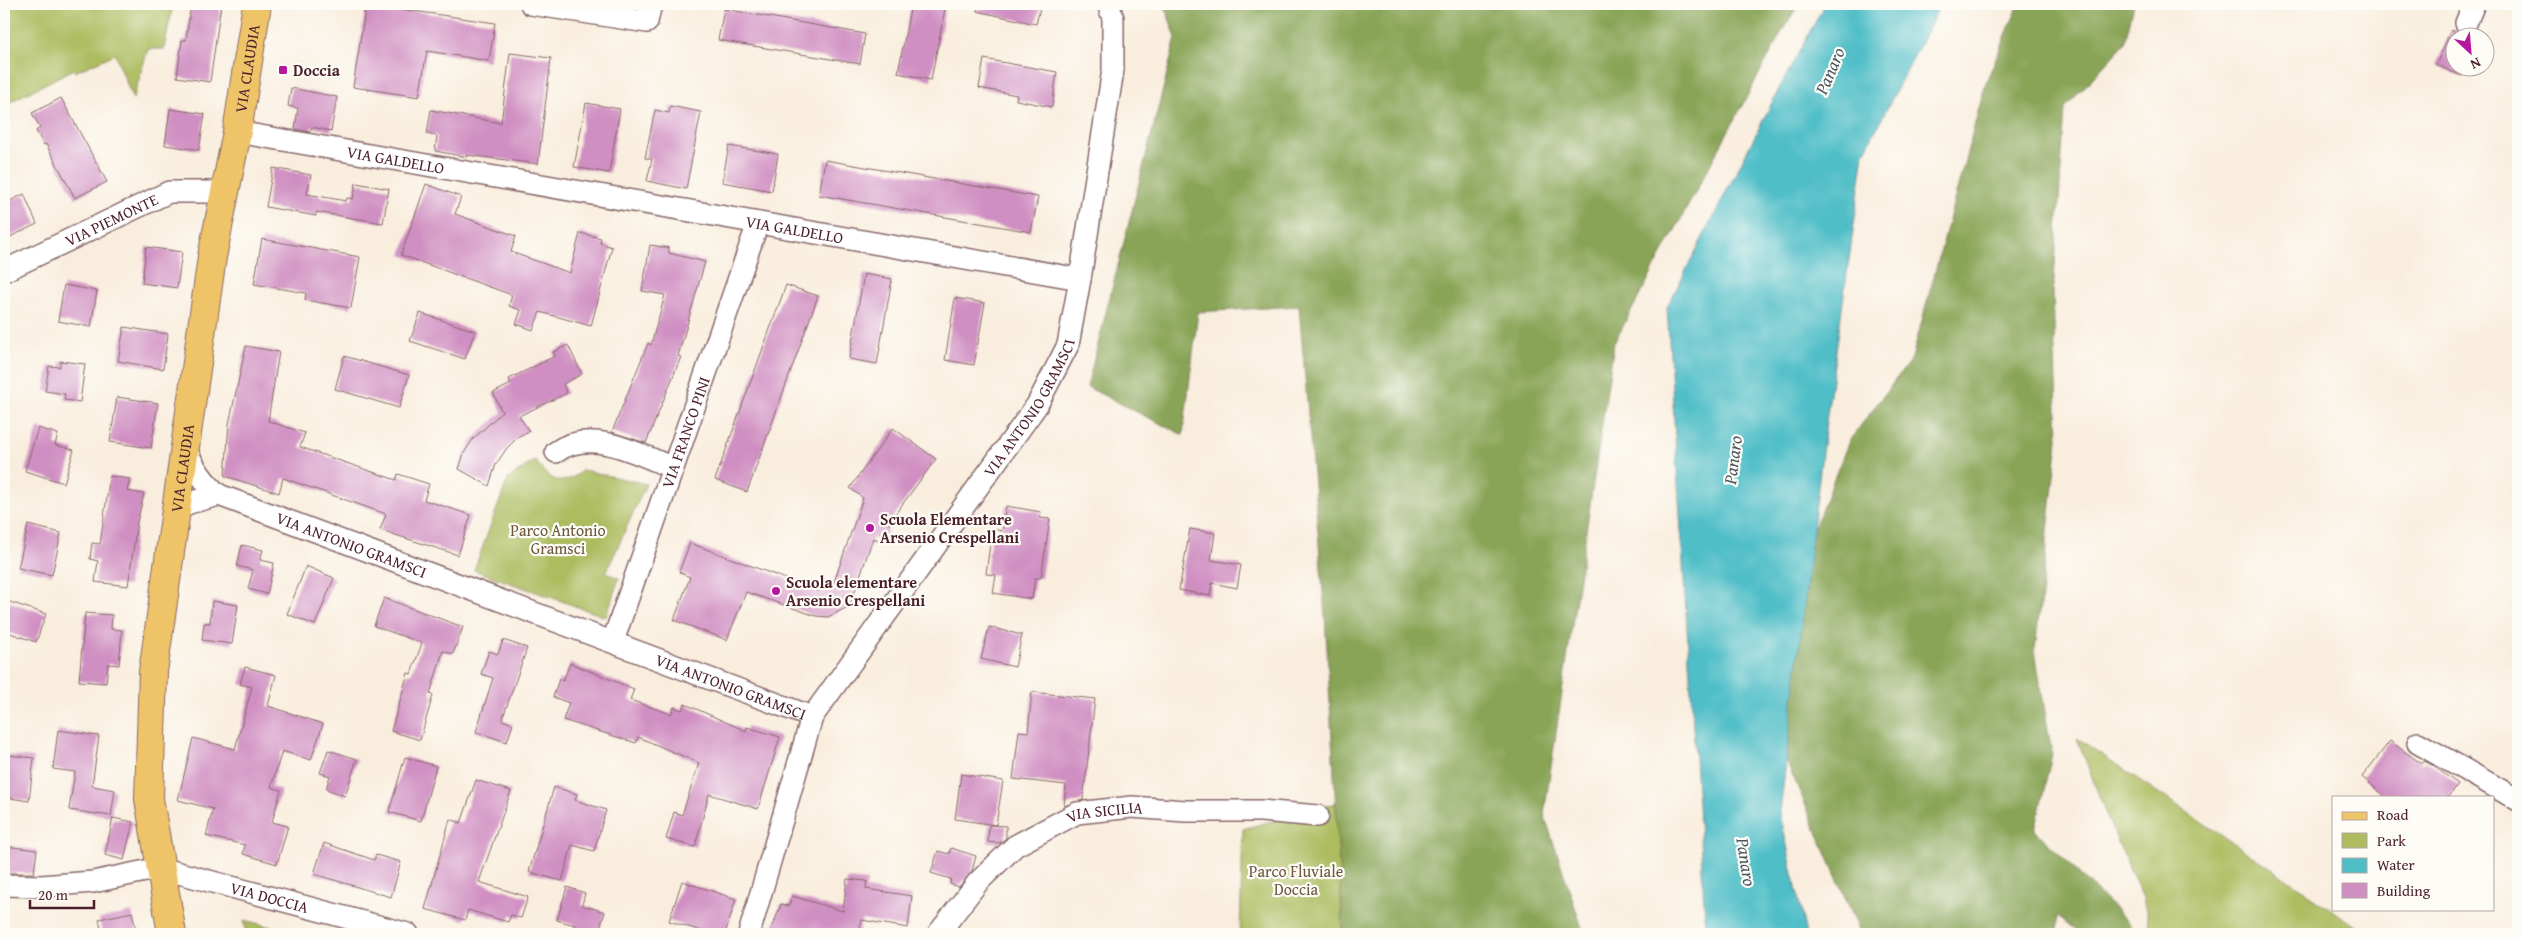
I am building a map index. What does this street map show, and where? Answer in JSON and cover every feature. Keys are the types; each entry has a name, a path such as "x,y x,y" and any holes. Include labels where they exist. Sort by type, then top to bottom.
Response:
{"main road":[{"name":"VIA CLAUDIA","path":"172,934 149,799 153,672 224,192 237,132 257,4"}],"street":[{"path":"531,4 647,22 651,4"},
{"path":"1080,279 1113,70 1113,18 1108,4"},
{"name":"VIA GALDELLO","path":"237,132 1080,279"},
{"name":"VIA PIEMONTE","path":"4,271 169,192 224,192"},
{"name":"VIA FRANCO PINI","path":"613,641 758,223"},
{"name":"VIA ANTONIO GRAMSCI","path":"219,495 812,717 1037,405 1068,345 1080,279"},
{"path":"556,452 564,446 580,442 602,443 629,450 673,468"},
{"path":"176,510 188,503 219,495 200,475 185,447"},
{"path":"749,934 812,717"},
{"path":"2418,743 2518,800"},
{"name":"VIA SICILIA","path":"938,934 978,882 1015,846 1077,812 1132,807 1185,811 1261,810 1318,816"},
{"path":"4,885 41,886 93,882 160,868"},
{"name":"VIA DOCCIA","path":"160,868 408,934"}],"green space":[{"path":"4,4 173,4 164,49 148,49 133,99 115,54 75,72 74,69 4,105"},
{"path":"1164,4 1799,4 1784,28 1614,343 1544,814 1584,934 1343,934 1325,616 1299,306 1198,312 1183,435 1087,387 1176,38"},
{"path":"2019,4 2134,4 2125,43 2065,108 2053,295 2058,439 2035,651 2052,754 2035,830 2140,934 2080,934 2057,915 2057,934 1861,934 1786,760 1797,571 1849,441 1912,358 1986,82"},
{"name":"Parco Antonio Gramsci","path":"535,460 546,473 556,480 568,479 583,470 646,484 606,573 619,578 606,617 474,570 508,479"},
{"path":"2077,738 2359,928 2360,934 2151,934 2143,898 2109,822"},
{"name":"Parco Fluviale Doccia","path":"1336,803 1361,934 1240,934 1243,829"},
{"path":"244,920 298,934 246,934"}],"water":[{"name":"Panaro","path":"1825,4 1941,4 1864,153 1824,436 1780,813 1806,934 1706,934 1667,307"}],"building":[{"path":"191,4 221,4 210,82 177,77 182,40 186,40"},
{"path":"366,4 495,23 489,61 427,51 419,97 353,87"},
{"path":"911,4 946,4 931,80 898,73"},
{"path":"978,4 1041,4 1036,24 977,11"},
{"path":"724,9 865,34 860,64 718,40"},
{"path":"2444,46 2444,68 2436,65"},
{"path":"510,53 551,58 538,164 467,155 467,157 435,151 437,136 427,134 431,110 501,123"},
{"path":"984,59 1057,72 1052,107 1016,100 1017,95 979,88"},
{"path":"291,88 337,97 331,131 312,127 310,132 295,129 298,108 288,106"},
{"path":"61,98 107,182 75,198 46,144 44,145 36,131 40,128 32,113"},
{"path":"586,103 620,109 609,173 574,167"},
{"path":"670,106 701,112 686,189 647,181 652,159 645,158 655,110 669,113"},
{"path":"170,109 205,114 199,150 165,145"},
{"path":"729,146 778,154 772,191 722,182"},
{"path":"825,160 1038,197 1031,232 819,195"},
{"path":"273,168 311,175 307,194 346,201 347,198 353,199 356,183 389,189 383,223 316,212 316,216 266,207"},
{"path":"426,184 461,197 455,214 516,236 511,252 570,273 580,233 601,238 600,243 612,247 591,326 540,312 533,330 516,324 521,310 509,306 512,295 401,255"},
{"path":"24,194 37,224 10,237 4,223 4,204"},
{"path":"262,239 360,257 351,308 305,300 306,293 254,284"},
{"path":"650,245 669,248 669,253 705,262 678,356 681,357 646,443 612,432 648,343 651,345 665,295 642,291"},
{"path":"146,247 182,252 177,288 142,283"},
{"path":"864,274 892,279 877,364 849,359"},
{"path":"64,285 97,291 91,327 58,321"},
{"path":"786,285 818,296 747,492 715,480"},
{"path":"955,298 985,303 974,365 945,360"},
{"path":"420,313 475,331 465,359 410,341"},
{"path":"124,327 168,334 163,369 118,361"},
{"path":"568,345 582,374 563,384 567,393 519,416 529,431 519,436 507,448 496,464 489,486 459,469 464,453 473,439 502,412 493,393 511,384 509,379 555,356 553,352"},
{"path":"246,346 279,352 268,421 305,433 300,447 396,480 398,474 429,484 424,500 471,515 458,555 380,530 386,514 283,478 279,493 225,476 229,424"},
{"path":"344,356 409,375 399,408 335,389"},
{"path":"60,361 85,364 80,402 64,400 65,394 45,391 49,366 60,367"},
{"path":"117,397 158,403 151,448 110,442"},
{"path":"38,428 58,434 55,445 74,450 64,483 25,471"},
{"name":"Scuola Elementare Arsenio Crespellani","path":"893,428 936,459 890,521 884,542 873,538 848,607 828,617 816,616 746,592 727,640 674,620 690,577 679,572 690,543 818,591 833,585 863,498 850,488"},
{"path":"110,476 130,479 127,491 144,494 137,522 128,586 95,582 98,561 90,559 92,543 100,544"},
{"path":"1006,506 1041,512 1040,518 1050,519 1041,578 1035,578 1032,599 993,593 996,575 986,574 992,529 1002,531"},
{"path":"28,525 61,533 52,575 18,568"},
{"path":"1190,529 1215,533 1211,560 1241,565 1237,588 1212,583 1210,596 1179,590"},
{"path":"242,545 263,550 260,560 274,563 267,594 248,589 253,570 237,566"},
{"path":"306,566 334,578 315,625 287,614"},
{"path":"384,598 463,627 453,654 443,651 430,694 433,695 420,740 391,731 408,673 411,674 422,643 374,626"},
{"path":"4,600 46,614 36,642 4,631"},
{"path":"212,601 238,605 232,644 202,640 204,623 210,623"},
{"path":"85,613 112,615 111,629 122,630 119,665 108,664 106,683 79,681"},
{"path":"989,627 1022,635 1015,667 981,659"},
{"path":"503,640 527,648 502,720 513,724 507,742 476,732 493,678 481,674 489,651 498,654"},
{"path":"570,663 634,689 630,700 671,714 674,707 682,710 685,704 746,731 747,727 780,737 758,809 709,794 695,847 666,839 674,812 682,815 699,763 638,737 636,743 563,720 569,703 553,697 559,679 563,681"},
{"path":"245,667 276,675 268,706 323,724 311,760 282,751 271,787 281,790 272,822 288,826 277,864 243,854 245,845 206,836 213,809 178,800 193,738 235,749 252,687 240,684"},
{"path":"1032,692 1095,699 1083,800 1064,806 1066,785 1013,779 1019,731 1028,732"},
{"path":"58,730 99,736 92,786 115,790 111,816 69,810 75,772 53,769"},
{"path":"2390,741 2422,764 2424,761 2432,765 2458,784 2450,796 2385,796 2362,777"},
{"path":"328,750 357,759 345,796 326,789 330,776 320,773"},
{"path":"8,755 34,758 29,801 4,797"},
{"path":"405,757 436,766 421,821 389,812"},
{"path":"961,774 1003,781 996,825 955,819"},
{"path":"476,780 511,791 479,882 528,897 521,918 511,915 508,922 468,910 465,920 425,909 450,819 461,823"},
{"path":"554,787 577,794 575,800 606,810 594,851 572,845 562,881 529,872"},
{"path":"113,818 133,822 124,860 105,855"},
{"path":"989,825 1006,826 1006,838 1000,843 988,842"},
{"path":"324,843 374,860 376,855 401,862 391,897 314,874"},
{"path":"4,846 37,850 34,873 4,873"},
{"path":"951,848 976,856 972,871 959,887 950,884 951,879 931,873 938,851 949,854"},
{"path":"847,879 867,881 866,889 912,896 908,928 862,920 858,934 770,934 781,904 789,906 792,896 843,911"},
{"path":"682,881 736,899 725,934 711,934 669,921"},
{"path":"567,887 585,893 582,905 605,912 598,934 572,934 575,925 557,920"},
{"path":"132,912 137,934 102,934 99,919"}],"place":[{"name":"Doccia","path":"283,70"},
{"name":"Scuola Elementare Arsenio Crespellani","path":"870,528"},
{"name":"Scuola elementare Arsenio Crespellani","path":"776,591"}]}
